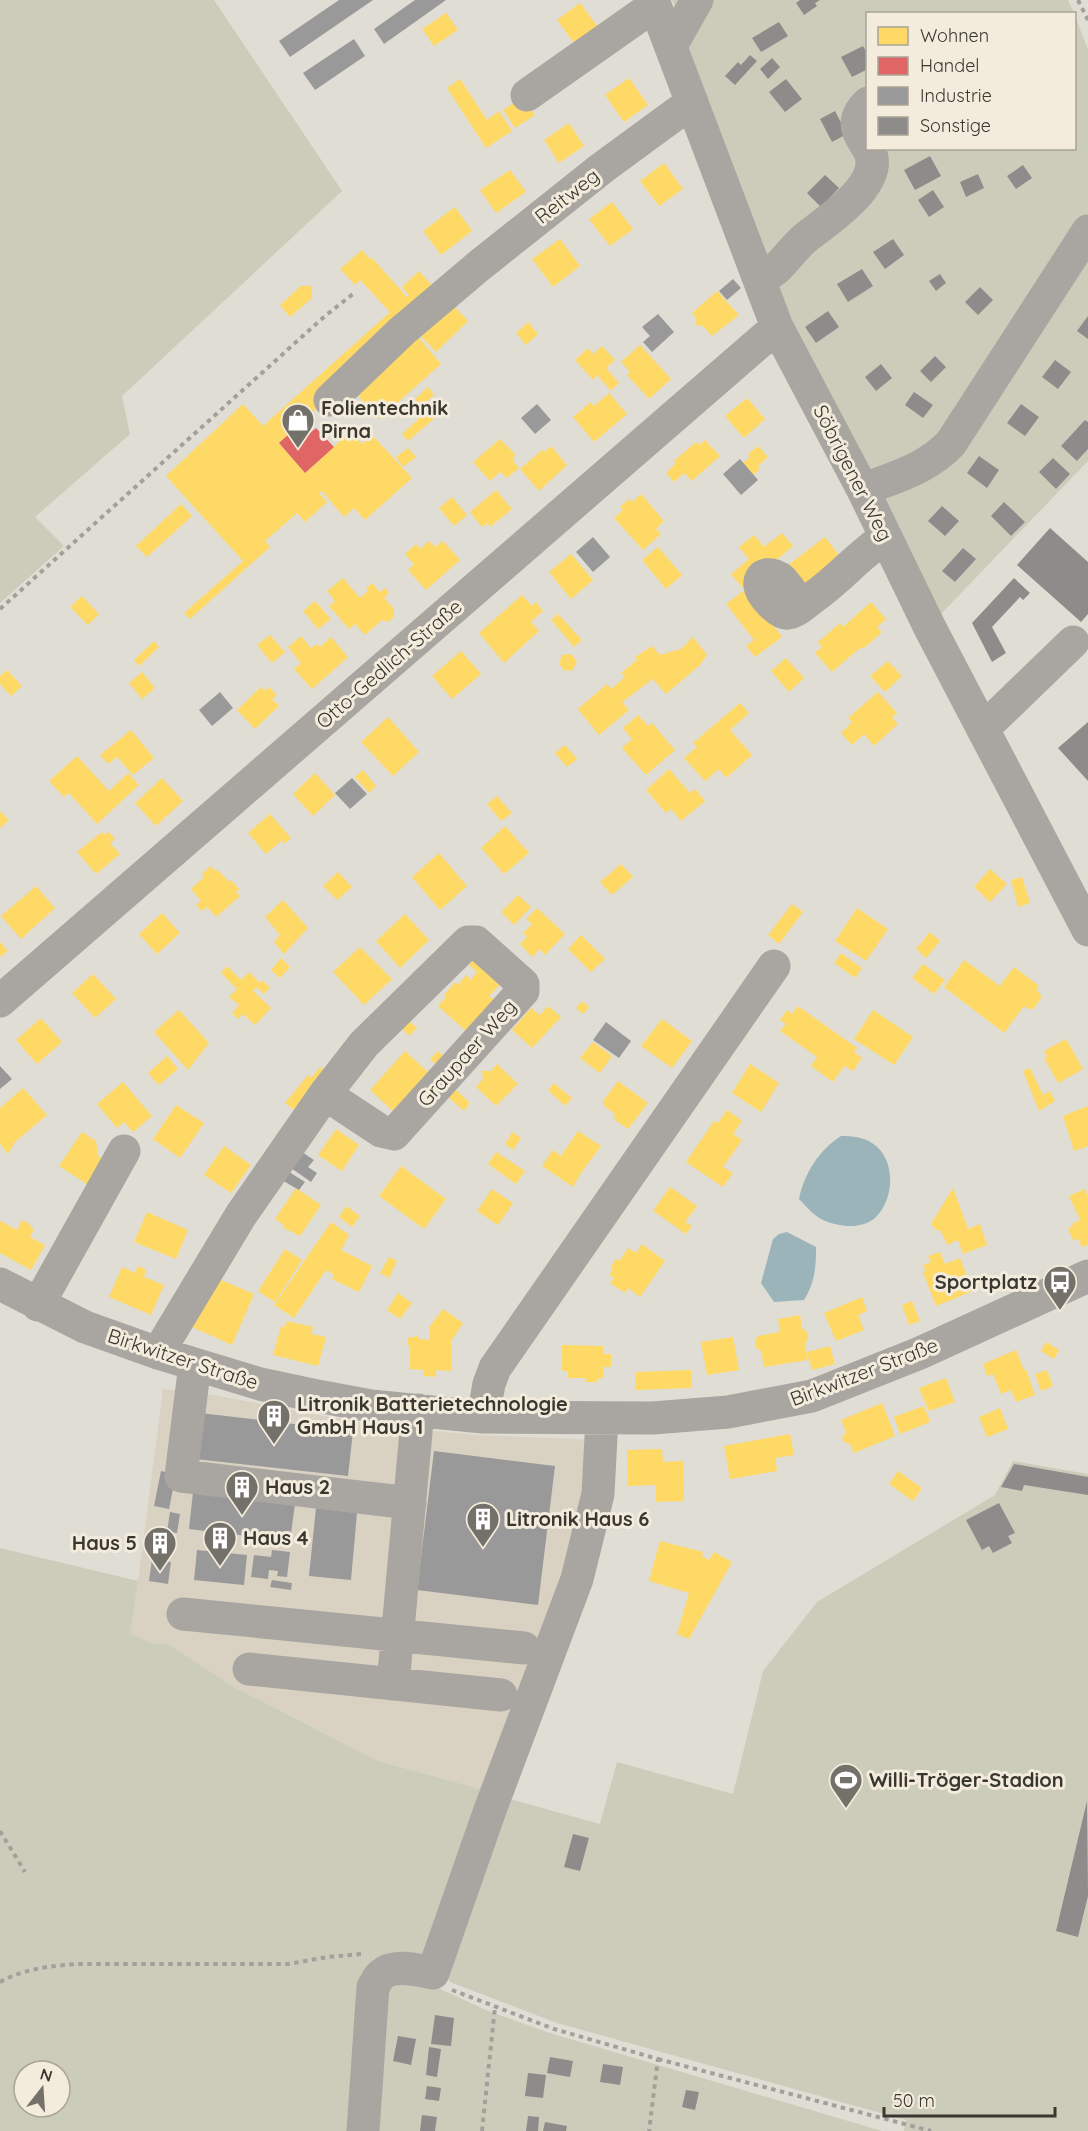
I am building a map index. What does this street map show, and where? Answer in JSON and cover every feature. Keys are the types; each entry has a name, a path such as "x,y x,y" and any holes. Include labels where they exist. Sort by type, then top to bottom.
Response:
{"street":[{"path":"671,46 697,0"},
{"path":"527,95 654,3"},
{"name":"Söbrigener Weg","path":"654,3 777,327 1088,930"},
{"name":"Reitweg","path":"330,400 402,331 480,265 602,168 692,102"},
{"path":"866,104 858,113 856,124 866,145"},
{"path":"760,280 777,268 802,241 841,210 862,188 872,170 873,157 869,150"},
{"path":"863,490 921,467 939,456 951,443 1086,240"},
{"name":"Otto-Gedlich-Straße","path":"0,1001 777,327"},
{"path":"802,606 838,579 875,544 886,537"},
{"path":"983,729 1073,642"},
{"name":"Graupaer Weg","path":"158,1353 241,1215 325,1094 364,1044 468,942 476,942 523,984 523,991 394,1134 381,1131 325,1094"},
{"path":"483,1417 489,1384 495,1368 774,966"},
{"path":"38,1305 124,1151"},
{"name":"Birkwitzer Straße","path":"0,1284 86,1327 158,1353 260,1384 302,1393 370,1406 483,1417 653,1418 728,1412 812,1396 920,1353 1088,1276"},
{"path":"195,1364 181,1476 388,1505"},
{"path":"393,1684 398,1635 388,1505 418,1410"},
{"path":"363,2131 374,1987 380,1975 390,1970 413,1969 433,1973 490,1810 577,1580 598,1494 602,1418"},
{"path":"183,1614 524,1648"},
{"path":"249,1669 501,1695"}],"path":[{"path":"1078,0 1088,20"},
{"path":"0,609 325,316 353,294"},
{"path":"0,1832 25,1872"},
{"path":"0,1982 14,1974 52,1966 288,1964 328,1957 367,1954"},
{"path":"433,1973 445,1988 554,2029 931,2131"},
{"path":"482,2131 495,2007"},
{"path":"649,2131 658,2059"}],"shaded area":[{"path":"163,1389 197,1392 378,1426 479,1435 595,1440 590,1493 491,1792 378,1761 234,1687 168,1644 155,1644 129,1634"}],"green space":[{"path":"0,0 214,0 342,191 122,396 130,434 35,517 64,546 0,603"},
{"path":"672,0 1068,0 1074,12 866,12 866,150 1076,150 1076,19 1088,50 1088,461 940,615 769,282 721,160"},
{"name":"Willi-Tröger-Stadion","path":"1013,1461 1088,1474 1088,2131 904,2131 906,2120 557,2023 450,1982 444,1973 503,1797 600,1824 617,1762 733,1794 763,1671 817,1602 995,1495"},
{"path":"0,1548 138,1581 130,1634 155,1644 168,1644 234,1687 378,1761 491,1792 423,1962 387,1963 357,2131 0,2131"},
{"path":"423,1981 488,2011 550,2033 882,2131 369,2131 384,1987"}],"water":[{"path":"841,1136 861,1138 872,1143 880,1150 889,1168 887,1200 876,1217 857,1226 843,1226 823,1220 799,1199 809,1172 819,1155"},
{"path":"787,1232 816,1247 814,1275 804,1300 774,1302 761,1283 773,1239"}],"building: Wohnen":[{"path":"580,3 600,30 577,47 557,20"},
{"path":"446,13 458,30 434,46 422,29"},
{"path":"629,78 648,105 624,122 605,95"},
{"path":"460,79 487,120 499,111 512,131 486,148 447,88"},
{"path":"523,97 535,115 515,128 503,110"},
{"path":"569,123 584,146 559,163 544,140"},
{"path":"664,163 683,189 659,206 640,181"},
{"path":"510,170 526,192 496,213 480,190"},
{"path":"612,202 633,229 610,246 589,219"},
{"path":"455,207 472,231 441,255 423,231"},
{"path":"560,239 580,266 553,287 532,259"},
{"path":"362,250 407,297 409,295 402,287 419,271 437,291 279,443 305,473 351,431 362,444 372,435 412,478 365,520 354,508 344,517 322,491 319,493 327,502 305,522 297,513 265,541 270,547 190,619 184,613 243,561 166,476 243,404 263,426 390,312 360,280 355,285 340,269"},
{"path":"301,286 311,286 312,298 290,317 280,305"},
{"path":"717,291 739,315 712,336 703,326 695,323 696,318 692,313"},
{"path":"450,302 468,321 436,352 416,331"},
{"path":"528,322 538,334 526,345 516,333"},
{"path":"414,332 441,364 379,419 351,388"},
{"path":"640,345 671,379 649,399 627,375 630,372 621,362"},
{"path":"602,346 615,360 606,368 619,383 611,391 597,375 593,380 575,360 588,348 593,354"},
{"path":"428,387 434,395 421,407 415,399"},
{"path":"609,393 627,414 594,442 573,417 591,402 594,406"},
{"path":"747,398 765,419 744,438 725,416"},
{"path":"438,401 445,409 408,441 402,434"},
{"path":"500,439 515,454 513,461 519,468 507,478 500,472 490,481 473,462"},
{"path":"705,440 720,456 692,481 684,473 674,482 666,473 676,463 674,461 696,442 699,445"},
{"path":"551,446 567,465 539,491 520,469 542,450 544,452"},
{"path":"758,446 768,457 758,466 760,469 753,475 743,463 750,457 748,454"},
{"path":"408,448 416,457 403,467 396,457"},
{"path":"496,490 512,509 490,527 487,523 482,527 470,512"},
{"path":"641,494 664,521 656,529 661,534 643,550 614,518 623,510 620,507 629,499 632,502"},
{"path":"452,497 467,515 454,526 439,508"},
{"path":"181,504 192,516 147,557 136,546"},
{"path":"782,533 793,546 743,588 731,574 749,559 739,547 754,535 764,547"},
{"path":"825,537 841,558 803,587 787,566"},
{"path":"429,541 435,547 443,541 460,560 426,590 408,570 414,564 405,554 416,544 420,549"},
{"path":"658,547 682,575 666,589 642,560"},
{"path":"571,554 593,580 571,599 549,572"},
{"path":"343,578 360,598 368,591 366,588 372,583 380,592 385,588 389,593 384,598 394,609 394,617 388,622 382,620 365,635 355,624 349,629 329,606 335,601 327,591"},
{"path":"746,589 782,637 755,657 746,646 754,640 726,604"},
{"path":"522,595 532,606 536,602 543,611 531,622 539,631 504,663 479,633"},
{"path":"82,596 99,614 88,625 70,607"},
{"path":"315,601 331,619 318,629 303,611"},
{"path":"871,602 886,619 877,627 882,632 832,672 815,653 822,647 818,642 840,623 843,627"},
{"path":"558,614 582,640 574,647 551,620"},
{"path":"270,635 285,652 272,663 257,645"},
{"path":"301,636 311,648 317,644 320,647 331,637 348,657 312,689 294,669 301,663 288,647"},
{"path":"693,637 707,655 700,665 666,694 653,679 622,702 629,710 599,735 578,709 607,684 611,689 625,677 621,673 637,660 635,657 652,646 660,655 681,649"},
{"path":"154,641 159,647 139,666 134,660"},
{"path":"461,651 481,674 452,699 432,676"},
{"path":"571,654 577,661 573,670 565,671 559,664 562,655"},
{"path":"786,658 804,678 789,692 771,671"},
{"path":"888,661 902,676 885,692 870,676"},
{"path":"7,670 22,686 11,696 0,684 0,676"},
{"path":"142,672 155,688 142,699 129,683"},
{"path":"261,687 265,691 269,687 277,695 272,699 279,706 255,729 237,710"},
{"path":"878,692 897,713 892,717 898,724 874,746 864,734 852,745 841,733 852,722 848,718"},
{"path":"740,703 749,713 730,730 752,755 726,778 719,769 705,781 684,758 697,747 693,743"},
{"path":"638,715 648,726 652,723 675,750 646,775 622,748 632,739 623,728"},
{"path":"388,717 419,752 393,776 361,742"},
{"path":"131,730 154,758 133,775 117,757 108,764 100,755"},
{"path":"565,745 577,759 567,767 555,753"},
{"path":"77,756 109,791 128,773 139,785 97,824 69,793 64,797 49,781"},
{"path":"669,769 690,793 695,789 705,801 681,821 671,809 666,813 646,790"},
{"path":"363,770 376,786 369,793 355,777"},
{"path":"315,773 335,795 313,816 293,794"},
{"path":"162,778 183,801 156,826 135,803"},
{"path":"497,796 512,813 501,821 487,804"},
{"path":"0,811 9,820 0,828"},
{"path":"270,814 291,838 284,844 282,840 266,854 248,833"},
{"path":"505,826 529,853 504,874 481,848"},
{"path":"102,832 104,835 109,832 115,839 110,843 120,854 96,874 77,852"},
{"path":"439,853 467,886 440,910 412,877"},
{"path":"621,864 633,877 612,895 600,882"},
{"path":"211,866 229,882 231,880 239,889 236,892 240,896 216,917 207,907 202,911 196,905 201,901 191,889 204,877 202,874"},
{"path":"990,869 1007,884 990,902 974,887"},
{"path":"338,872 352,887 337,900 323,886"},
{"path":"1022,877 1030,903 1018,907 1011,880"},
{"path":"36,886 55,908 21,939 1,916"},
{"path":"518,895 531,907 514,925 501,912"},
{"path":"283,900 308,928 284,954 274,942 280,935 265,917"},
{"path":"792,904 803,912 779,944 768,935"},
{"path":"537,908 565,934 545,955 540,949 532,957 520,944 527,937 523,933 532,924 526,919"},
{"path":"857,908 888,929 866,961 835,941"},
{"path":"162,913 180,933 157,954 139,934"},
{"path":"405,914 429,940 400,968 376,941"},
{"path":"930,932 940,941 926,958 916,949"},
{"path":"581,935 605,959 591,972 568,949"},
{"path":"0,942 8,951 0,957"},
{"path":"360,947 392,979 364,1005 333,972"},
{"path":"479,953 506,978 489,996 494,1000 466,1031 438,1006 455,982 458,985 466,975 471,980 477,972 469,965"},
{"path":"841,953 862,968 855,978 834,963"},
{"path":"281,958 290,967 280,978 271,970"},
{"path":"964,960 1000,986 1014,967 1039,986 1036,989 1042,997 1033,1009 1024,1006 1004,1033 944,987"},
{"path":"923,964 945,980 934,994 912,978"},
{"path":"227,966 241,980 249,972 260,983 262,980 270,987 264,994 256,987 253,991 271,1008 255,1025 243,1014 238,1019 232,1013 239,1005 229,997 237,989 221,973"},
{"path":"93,974 116,999 95,1018 72,993"},
{"path":"582,1001 589,1007 583,1014 576,1008"},
{"path":"548,1006 561,1017 532,1048 512,1030 531,1008 540,1015"},
{"path":"798,1006 857,1048 854,1052 862,1058 853,1071 844,1066 833,1082 811,1066 817,1057 780,1031 786,1024 780,1020 787,1010 792,1014"},
{"path":"179,1010 209,1043 188,1070 154,1032"},
{"path":"873,1010 913,1037 894,1065 854,1039"},
{"path":"41,1018 62,1042 37,1064 16,1040"},
{"path":"662,1019 692,1041 672,1068 641,1046"},
{"path":"408,1020 417,1028 409,1036 401,1028"},
{"path":"1066,1039 1083,1069 1058,1083 1044,1058 1047,1057 1044,1051"},
{"path":"593,1042 612,1056 600,1073 580,1058"},
{"path":"405,1051 430,1074 394,1112 370,1090"},
{"path":"438,1051 451,1063 443,1071 430,1059"},
{"path":"167,1056 178,1069 159,1085 148,1073"},
{"path":"497,1064 518,1084 496,1106 476,1087 483,1079 482,1071 491,1071"},
{"path":"750,1064 779,1083 761,1112 732,1093"},
{"path":"320,1067 328,1073 297,1112 285,1103 308,1075 311,1078"},
{"path":"1030,1068 1043,1095 1050,1091 1055,1101 1039,1111 1023,1071"},
{"path":"618,1081 648,1103 628,1129 615,1120 614,1113 605,1107 603,1101"},
{"path":"123,1082 152,1116 133,1132 124,1122 117,1128 97,1104"},
{"path":"554,1083 572,1098 565,1106 548,1090"},
{"path":"23,1088 47,1115 15,1142 8,1154 0,1144 0,1108"},
{"path":"455,1089 470,1103 464,1111 448,1097"},
{"path":"176,1105 204,1123 180,1158 153,1139"},
{"path":"1088,1106 1088,1146 1074,1151 1063,1116"},
{"path":"727,1110 742,1121 733,1134 742,1140 723,1167 733,1173 723,1187 686,1162 714,1121 718,1123"},
{"path":"336,1129 359,1145 342,1171 318,1155"},
{"path":"578,1131 601,1146 573,1187 542,1166 553,1150 561,1156"},
{"path":"82,1132 96,1141 98,1156 103,1159 87,1184 59,1166"},
{"path":"512,1132 521,1138 513,1150 505,1144"},
{"path":"224,1146 251,1165 231,1193 204,1175"},
{"path":"496,1152 525,1171 516,1184 488,1164"},
{"path":"401,1166 446,1199 424,1229 379,1196"},
{"path":"670,1187 697,1206 685,1222 692,1226 686,1234 653,1211"},
{"path":"296,1188 321,1205 300,1236 282,1227 284,1225 275,1219"},
{"path":"953,1188 968,1229 980,1224 987,1245 963,1254 958,1240 947,1245 941,1231 936,1230 931,1224"},
{"path":"492,1189 513,1203 498,1225 477,1211"},
{"path":"1085,1189 1088,1198 1088,1245 1082,1247 1078,1239 1073,1240 1068,1228 1080,1220 1069,1196"},
{"path":"346,1206 360,1216 352,1227 339,1217"},
{"path":"147,1212 188,1230 176,1259 134,1242"},
{"path":"22,1220 34,1229 30,1237 45,1245 31,1270 0,1253 0,1221 17,1230"},
{"path":"331,1222 349,1235 341,1250 372,1266 359,1292 332,1279 334,1275 326,1270 294,1318 274,1305"},
{"path":"642,1244 665,1261 640,1297 628,1288 625,1293 610,1283 614,1278 609,1275 615,1260 620,1260 628,1248 636,1253"},
{"path":"285,1249 302,1260 275,1302 258,1291"},
{"path":"940,1252 945,1264 960,1258 973,1291 936,1306 923,1272 926,1271 923,1265 931,1262 928,1256"},
{"path":"389,1257 397,1261 389,1278 380,1273"},
{"path":"138,1266 146,1270 144,1277 164,1285 151,1315 109,1297 122,1267 135,1273"},
{"path":"214,1277 254,1294 232,1345 192,1327"},
{"path":"398,1293 412,1303 400,1319 387,1310"},
{"path":"862,1297 867,1311 858,1315 864,1330 836,1341 824,1313"},
{"path":"912,1301 920,1321 909,1325 902,1305"},
{"path":"443,1309 463,1323 451,1341 451,1371 436,1370 436,1377 423,1376 424,1370 410,1369 408,1338 417,1336 420,1339 430,1340 430,1326"},
{"path":"800,1315 802,1328 807,1332 808,1339 805,1344 808,1360 764,1367 761,1351 756,1348 755,1340 758,1336 780,1332 778,1319"},
{"path":"287,1321 313,1327 311,1334 326,1337 318,1366 273,1355 281,1326 285,1327"},
{"path":"733,1337 739,1370 707,1375 701,1342"},
{"path":"1046,1342 1059,1350 1054,1359 1041,1351"},
{"path":"562,1345 603,1346 603,1354 611,1354 611,1367 603,1367 603,1378 597,1379 597,1382 586,1382 586,1378 568,1378 568,1371 562,1371"},
{"path":"830,1346 835,1364 812,1370 807,1352"},
{"path":"1016,1350 1024,1370 1026,1369 1035,1395 1016,1402 1011,1390 1001,1394 993,1374 987,1376 983,1364"},
{"path":"691,1370 692,1388 636,1390 635,1372"},
{"path":"1047,1370 1053,1386 1041,1391 1035,1374"},
{"path":"946,1378 955,1402 929,1411 919,1388"},
{"path":"882,1403 895,1436 854,1453 850,1444 844,1442 842,1438 846,1432 841,1420"},
{"path":"924,1406 930,1422 900,1434 894,1417"},
{"path":"1000,1408 1008,1429 987,1437 979,1417"},
{"path":"790,1434 794,1455 775,1458 777,1471 730,1479 724,1446"},
{"path":"662,1449 663,1462 683,1461 684,1501 656,1502 656,1485 628,1486 627,1450"},
{"path":"898,1471 922,1488 913,1501 889,1484"},
{"path":"660,1541 703,1552 702,1556 709,1560 714,1552 732,1562 689,1639 677,1634 689,1593 649,1581"}],"building: Handel":[{"path":"316,428 334,447 305,473 279,443 289,434 298,443"}],"building: Industrie":[{"path":"339,0 373,0 290,57 279,41"},
{"path":"415,0 446,0 384,44 374,29"},
{"path":"354,39 365,56 315,90 303,73"},
{"path":"733,279 741,288 727,300 719,291"},
{"path":"658,314 674,332 652,352 643,342 650,336 642,327"},
{"path":"537,404 551,420 535,434 521,418"},
{"path":"740,459 758,480 741,495 723,474"},
{"path":"593,537 610,557 593,572 576,552"},
{"path":"220,692 233,708 212,726 199,710"},
{"path":"352,778 367,794 350,809 335,793"},
{"path":"606,1022 631,1041 619,1058 593,1040"},
{"path":"0,1066 12,1079 0,1089"},
{"path":"299,1150 314,1160 308,1167 317,1173 311,1182 291,1168"},
{"path":"286,1170 305,1182 299,1190 280,1179"},
{"name":"Litronik Batterietechnologie GmbH Haus 1","path":"200,1413 353,1431 348,1476 195,1459"},
{"name":"Litronik Haus 6","path":"434,1451 555,1466 538,1605 417,1590"},
{"path":"161,1471 176,1474 169,1509 154,1506"},
{"name":"Haus 2","path":"193,1492 295,1504 290,1541 189,1529"},
{"path":"316,1508 357,1513 351,1580 309,1576"},
{"path":"170,1512 180,1514 177,1533 167,1532"},
{"name":"Haus 4","path":"197,1550 247,1555 244,1585 194,1580"},
{"path":"272,1550 290,1552 287,1577 277,1576 278,1571 269,1570 268,1579 251,1577 254,1555 271,1557"},
{"name":"Haus 5","path":"152,1559 171,1562 168,1584 149,1581"},
{"path":"272,1580 292,1583 291,1590 270,1587"}],"building: Sonstige":[{"path":"800,0 820,0 815,3 817,6 804,15 796,3"},
{"path":"779,22 788,36 761,52 752,38"},
{"path":"863,46 866,51 866,70 852,77 841,57"},
{"path":"750,55 757,61 735,85 725,76 738,62 741,65"},
{"path":"772,58 780,67 768,79 760,69"},
{"path":"786,79 802,99 785,112 769,92"},
{"path":"835,111 847,134 832,142 820,119"},
{"path":"930,156 941,176 915,190 904,170"},
{"path":"1023,165 1032,178 1016,189 1007,176"},
{"path":"978,174 984,188 966,197 960,182"},
{"path":"825,175 839,188 821,207 807,193"},
{"path":"933,190 944,207 929,217 918,200"},
{"path":"893,239 904,255 885,269 873,252"},
{"path":"862,269 873,286 848,302 837,284"},
{"path":"940,274 946,283 936,291 929,281"},
{"path":"980,287 993,300 978,315 965,302"},
{"path":"828,311 839,327 816,343 805,327"},
{"path":"1088,316 1088,339 1077,331"},
{"path":"935,356 946,367 931,382 920,371"},
{"path":"1055,360 1071,372 1058,389 1042,377"},
{"path":"881,364 892,378 876,391 865,377"},
{"path":"914,392 933,405 923,418 905,405"},
{"path":"1021,404 1039,417 1025,436 1007,423"},
{"path":"1085,420 1088,422 1088,449 1077,461 1061,446"},
{"path":"979,456 999,470 987,488 967,473"},
{"path":"1053,458 1070,474 1056,489 1039,472"},
{"path":"1004,502 1025,522 1011,536 991,516"},
{"path":"942,506 959,521 945,536 928,521"},
{"path":"1050,528 1088,562 1088,614 1081,622 1017,565"},
{"path":"963,548 976,559 955,582 942,571"},
{"path":"1014,578 1030,593 1023,600 1020,597 992,627 1006,653 992,662 972,623"},
{"path":"1088,722 1088,781 1058,748"},
{"path":"1014,1464 1088,1477 1088,1495 1024,1485 1022,1491 1001,1487"},
{"path":"999,1503 1015,1533 1008,1536 1012,1543 993,1553 989,1546 982,1550 966,1520"},
{"path":"1087,1801 1088,1896 1078,1937 1056,1931"},
{"path":"573,1834 589,1838 580,1871 564,1867"},
{"path":"435,2015 454,2018 451,2046 431,2044"},
{"path":"398,2036 416,2039 411,2065 393,2061"},
{"path":"429,2047 441,2049 437,2077 426,2075"},
{"path":"550,2057 573,2061 570,2077 547,2073"},
{"path":"603,2064 623,2067 620,2085 600,2082"},
{"path":"528,2073 546,2075 543,2098 525,2096"},
{"path":"427,2086 441,2088 439,2101 425,2099"},
{"path":"686,2090 699,2092 695,2110 682,2107"},
{"path":"422,2115 437,2117 435,2131 420,2131"},
{"path":"528,2116 539,2117 538,2131 526,2131"},
{"path":"545,2122 567,2126 566,2131 543,2131"}],"place":[{"name":"Folientechnik Pirna","path":"298,449"},
{"name":"Sportplatz","path":"1060,1311"},
{"name":"Litronik Batterietechnologie GmbH Haus 1","path":"274,1445"},
{"name":"Haus 2","path":"242,1516"},
{"name":"Litronik Haus 6","path":"483,1548"},
{"name":"Haus 4","path":"220,1567"},
{"name":"Haus 5","path":"160,1572"},
{"name":"Willi-Tröger-Stadion","path":"846,1809"}]}
